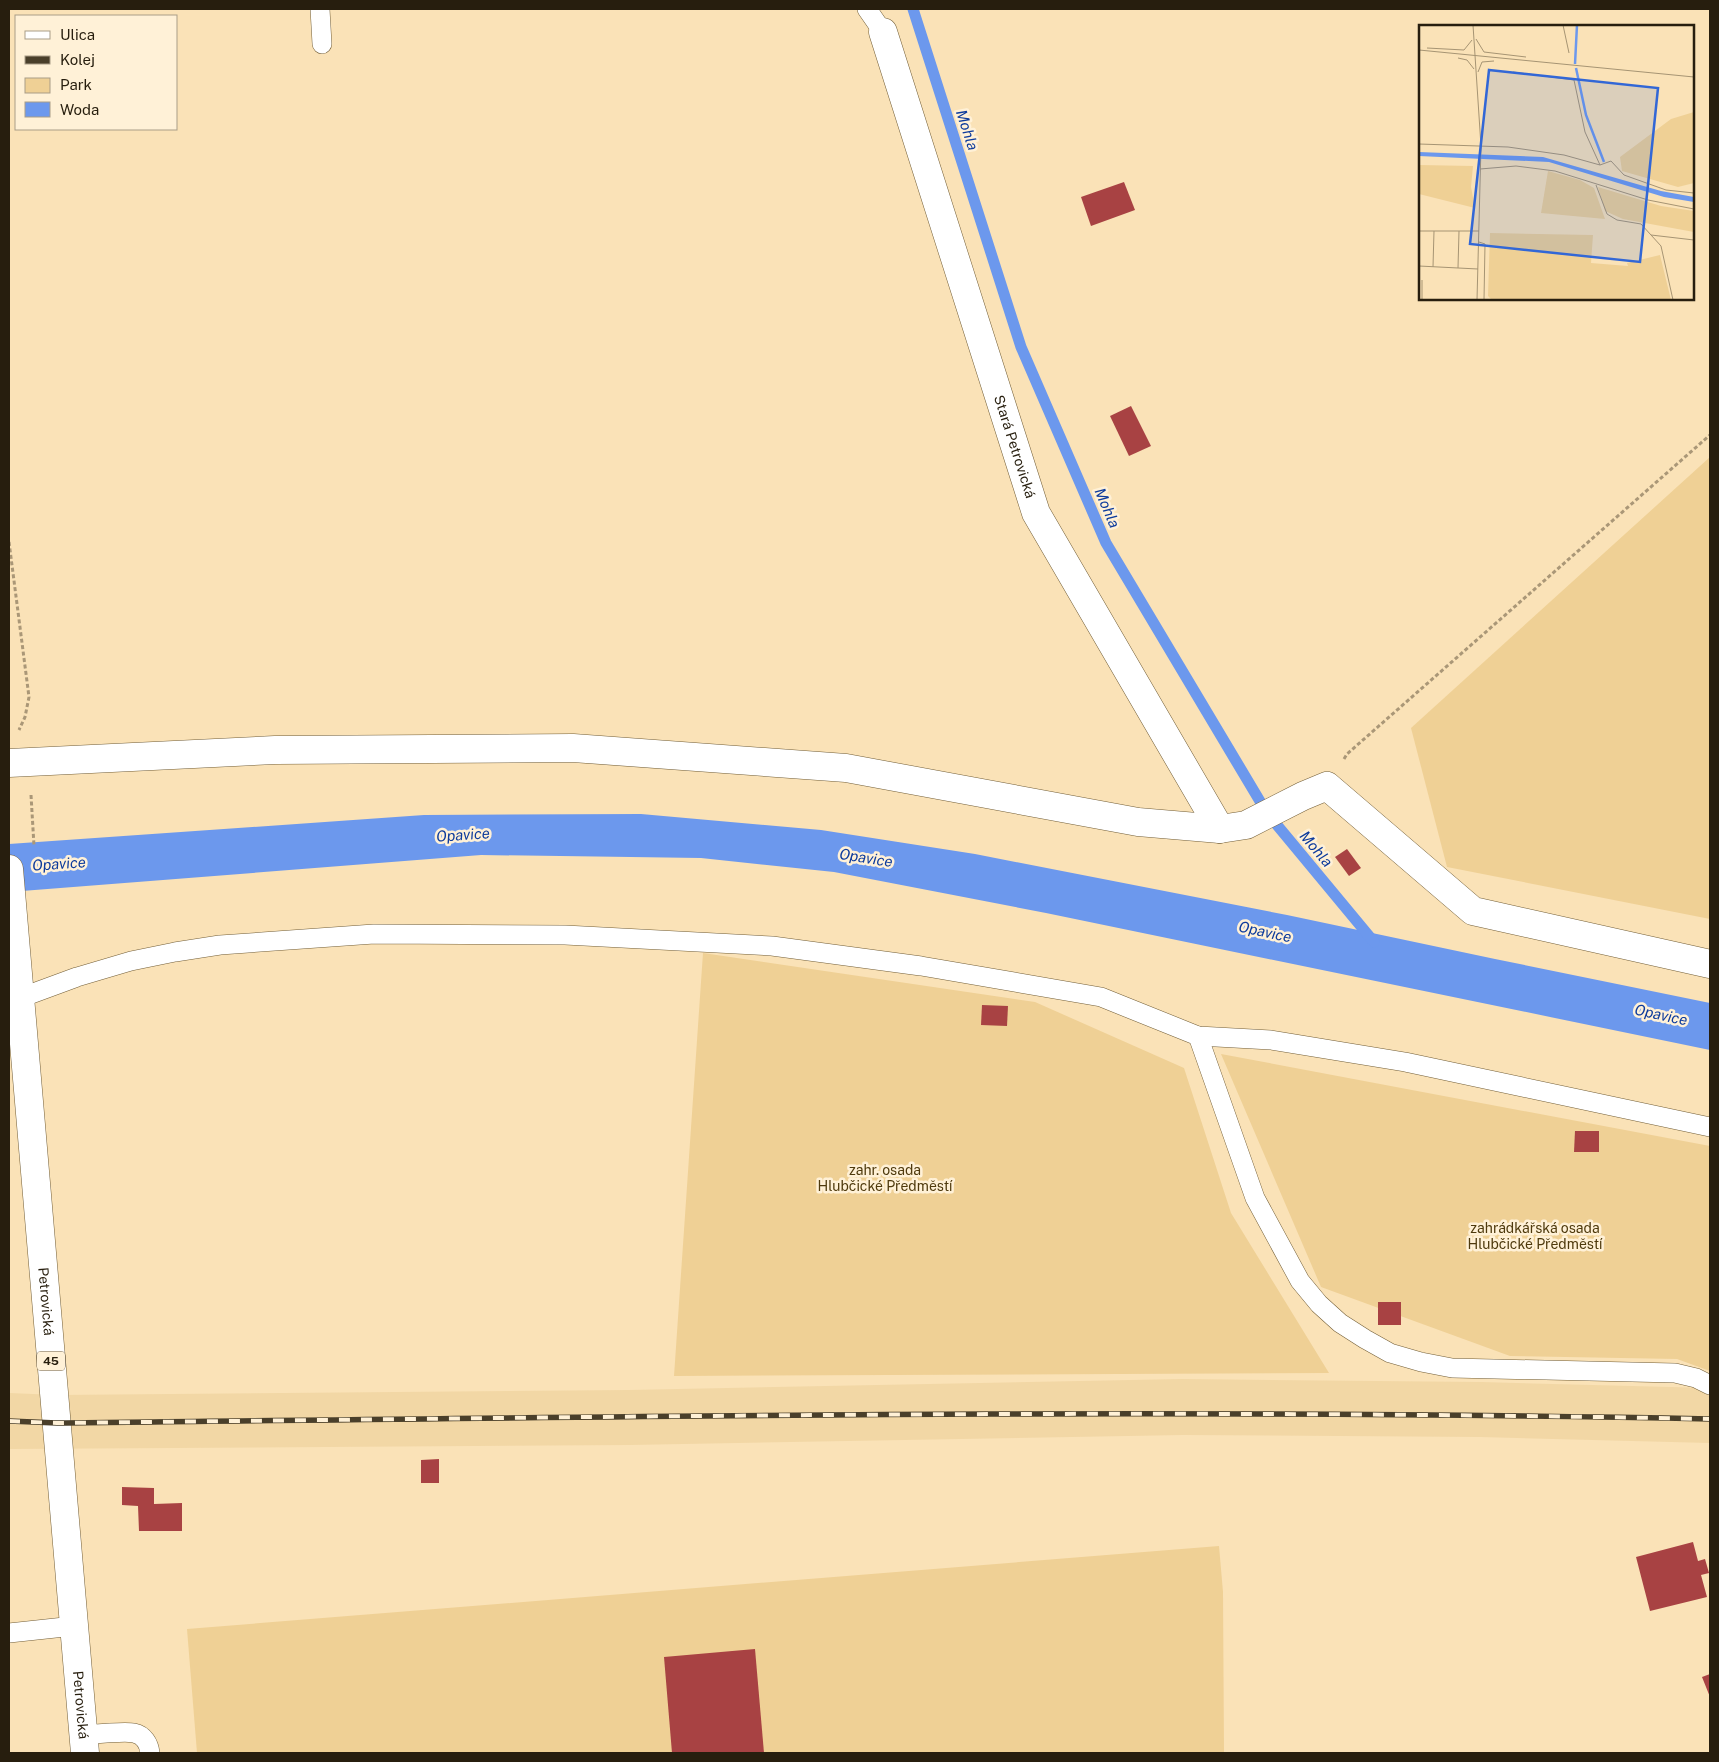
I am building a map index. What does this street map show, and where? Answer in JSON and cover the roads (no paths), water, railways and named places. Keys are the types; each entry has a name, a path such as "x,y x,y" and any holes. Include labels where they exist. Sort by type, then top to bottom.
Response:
{"street":[{"name":"Stará Petrovická","path":"883,32 1036,513 1233,827"},
{"path":"9,763 275,750 573,748 846,768 1138,822 1233,827 1315,791 1474,911 1710,964"},
{"name":"Petrovická","path":"9,869 84,1744"}],"lane":[{"path":"320,9 322,44"},
{"path":"867,9 883,32"},
{"path":"20,998 77,977 131,961 220,946 374,934 565,935 772,946 921,966 1101,997 1198,1036 1271,1040 1405,1062 1710,1127"},
{"path":"1198,1036 1255,1198 1300,1281 1319,1304 1340,1323 1390,1353 1452,1368 1675,1373 1696,1378 1710,1385"},
{"path":"9,1632 74,1626"},
{"path":"84,1744 134,1733 143,1737 150,1748 150,1753"}],"water":[{"name":"Opavice","path":"641,814 821,830 975,854 1287,915 1710,1003 1710,1050 1046,913 834,872 701,858 481,855 9,892 9,844 424,815"}],"waterway":[{"name":"Mohla","path":"913,9 1021,347 1106,543 1267,813 1374,942"}],"railway":[{"path":"9,1421 57,1423 677,1416 1090,1414 1297,1414 1710,1419"}],"park label":[{"name":"zahr. osada Hlubčické Předměstí","path":"885,1178"},
{"name":"zahrádkářská osada Hlubčické Předměstí","path":"1535,1236"}]}
